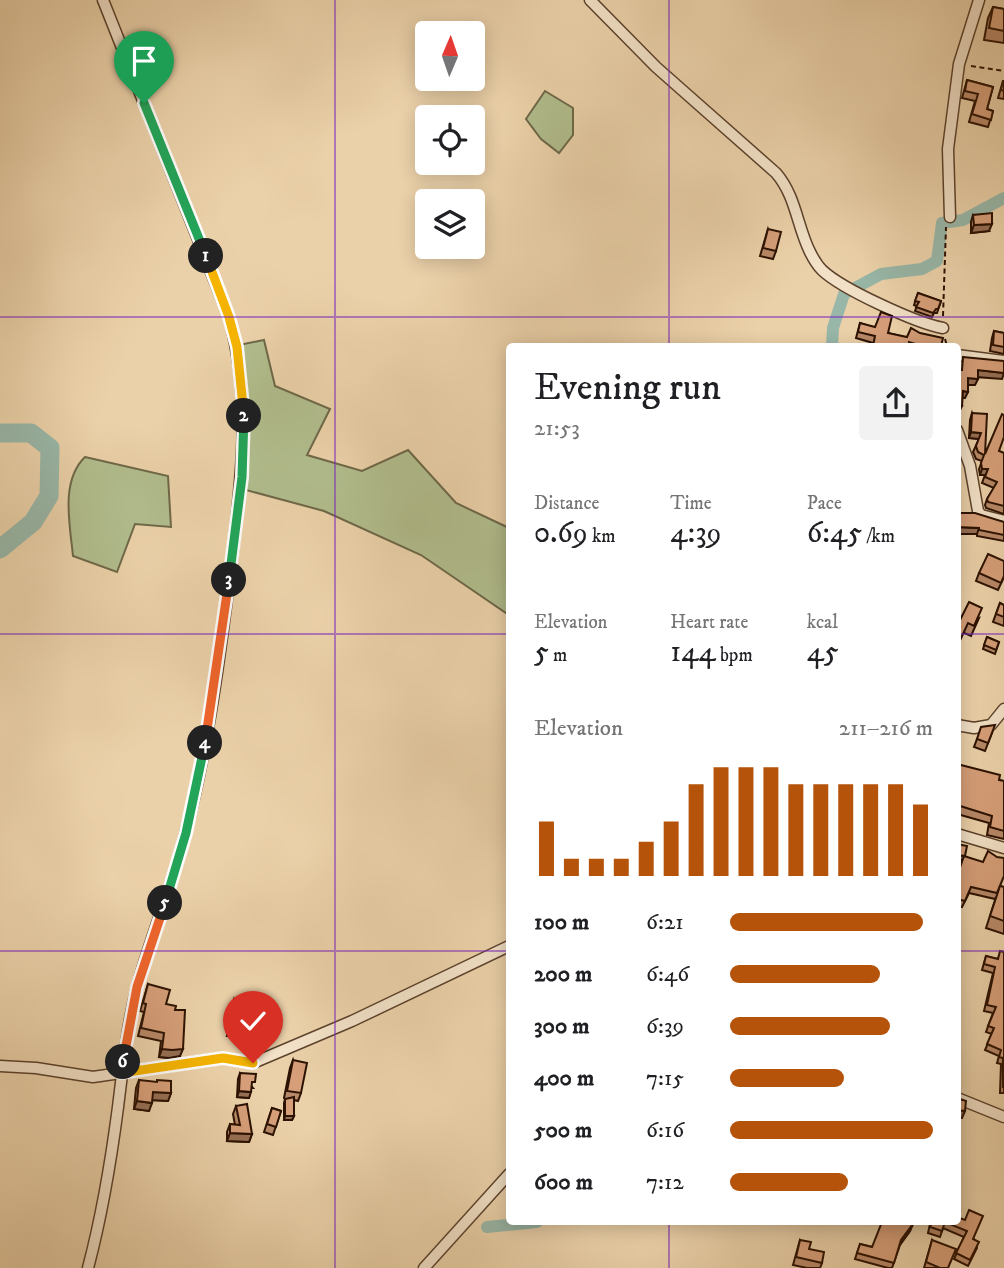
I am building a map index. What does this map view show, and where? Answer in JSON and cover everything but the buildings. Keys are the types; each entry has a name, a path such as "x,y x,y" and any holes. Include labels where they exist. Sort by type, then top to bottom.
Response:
{"street":[{"path":"88,1268 99,1226 121,1073 137,987 186,833 208,731 242,477 244,419 237,347 229,317 103,0"},
{"path":"590,0 656,67 762,159 785,184 809,249 823,272 912,319 943,328"},
{"path":"948,220 948,149 959,64 979,0"},
{"path":"961,356 1004,361"},
{"path":"961,441 970,466 978,511 981,515 1004,521"},
{"path":"961,726 974,728 991,725 1004,709"},
{"path":"961,835 1004,848"},
{"path":"0,1066 36,1068 93,1077 223,1058 253,1063 352,1021 506,947"},
{"path":"961,1100 1004,1116"},
{"path":"424,1268 506,1177"}],"path":[{"path":"959,64 1004,71"},
{"path":"946,343 943,328 948,220"}],"green space":[{"path":"545,91 573,108 573,135 559,153 541,139 526,119"},
{"path":"264,340 275,386 330,409 307,455 362,471 408,450 456,503 506,527 506,613 421,555 324,511 246,490 249,418 239,345"},
{"path":"85,457 168,476 171,527 135,524 117,572 73,556 69,491 77,467"}],"waterway":[{"path":"832,343 833,328 844,294 881,274 922,269 937,261 942,223 963,220 1004,198"},
{"path":"0,433 31,433 50,448 49,496 33,522 0,549"},
{"path":"487,1227 507,1225"}],"route":[{"path":"144,103 229,317 237,347 242,386 244,451 208,731 186,833 137,987 121,1073 223,1058 253,1063"}]}
